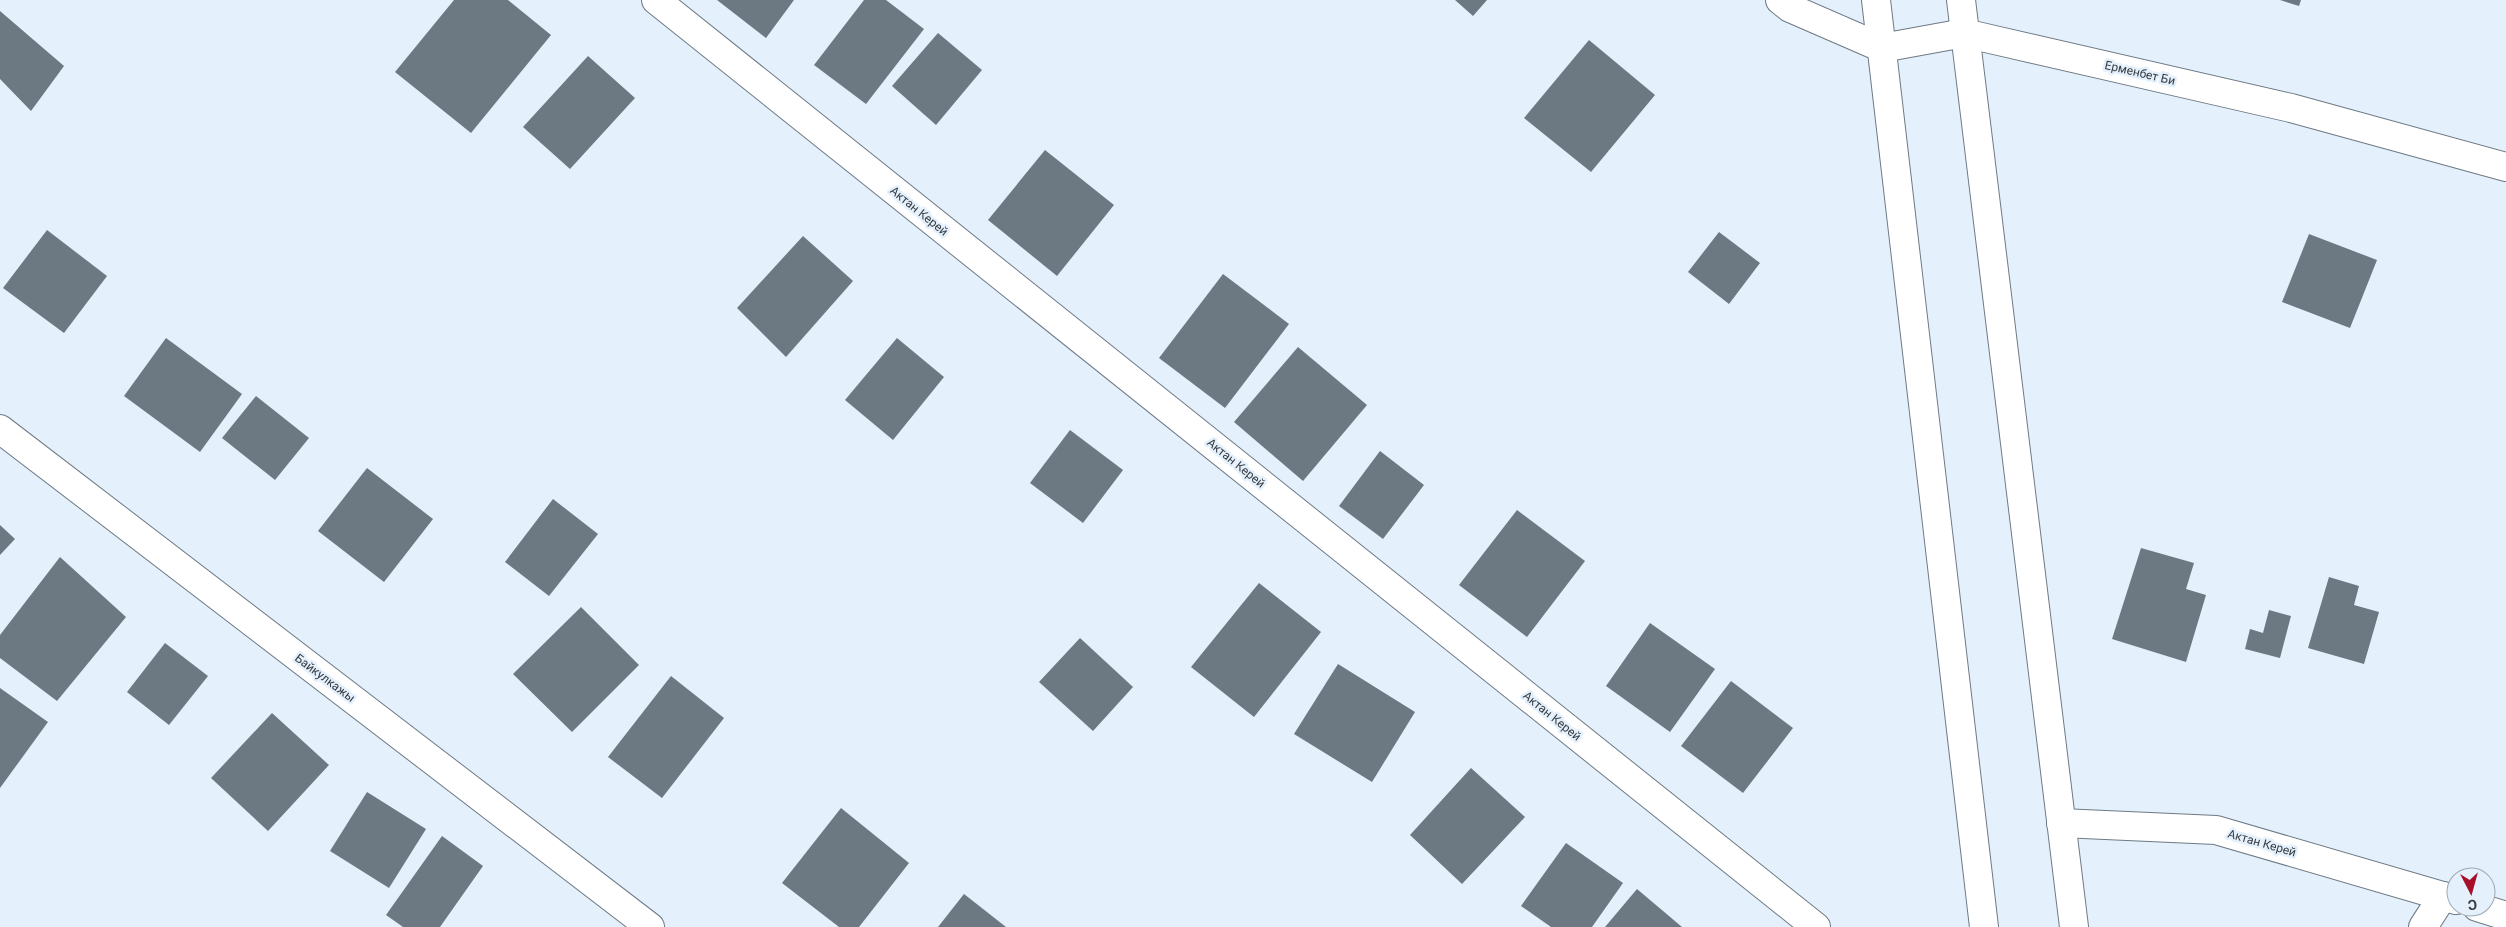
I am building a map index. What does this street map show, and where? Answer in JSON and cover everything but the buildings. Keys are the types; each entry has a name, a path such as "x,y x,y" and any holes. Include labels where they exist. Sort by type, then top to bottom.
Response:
{"street":[{"name":"Актан Керей","path":"656,0 1816,927"},
{"path":"1780,0 1790,8 1882,48"},
{"path":"1876,0 1984,927"},
{"path":"1961,0 2074,927"},
{"name":"Ерменбет Би","path":"1882,48 1964,33 2292,108 2506,167"},
{"name":"Байкулкажы","path":"0,429 650,927"},
{"name":"Актан Керей","path":"2061,823 2216,830 2446,897"},
{"path":"2423,927 2446,901"}]}
